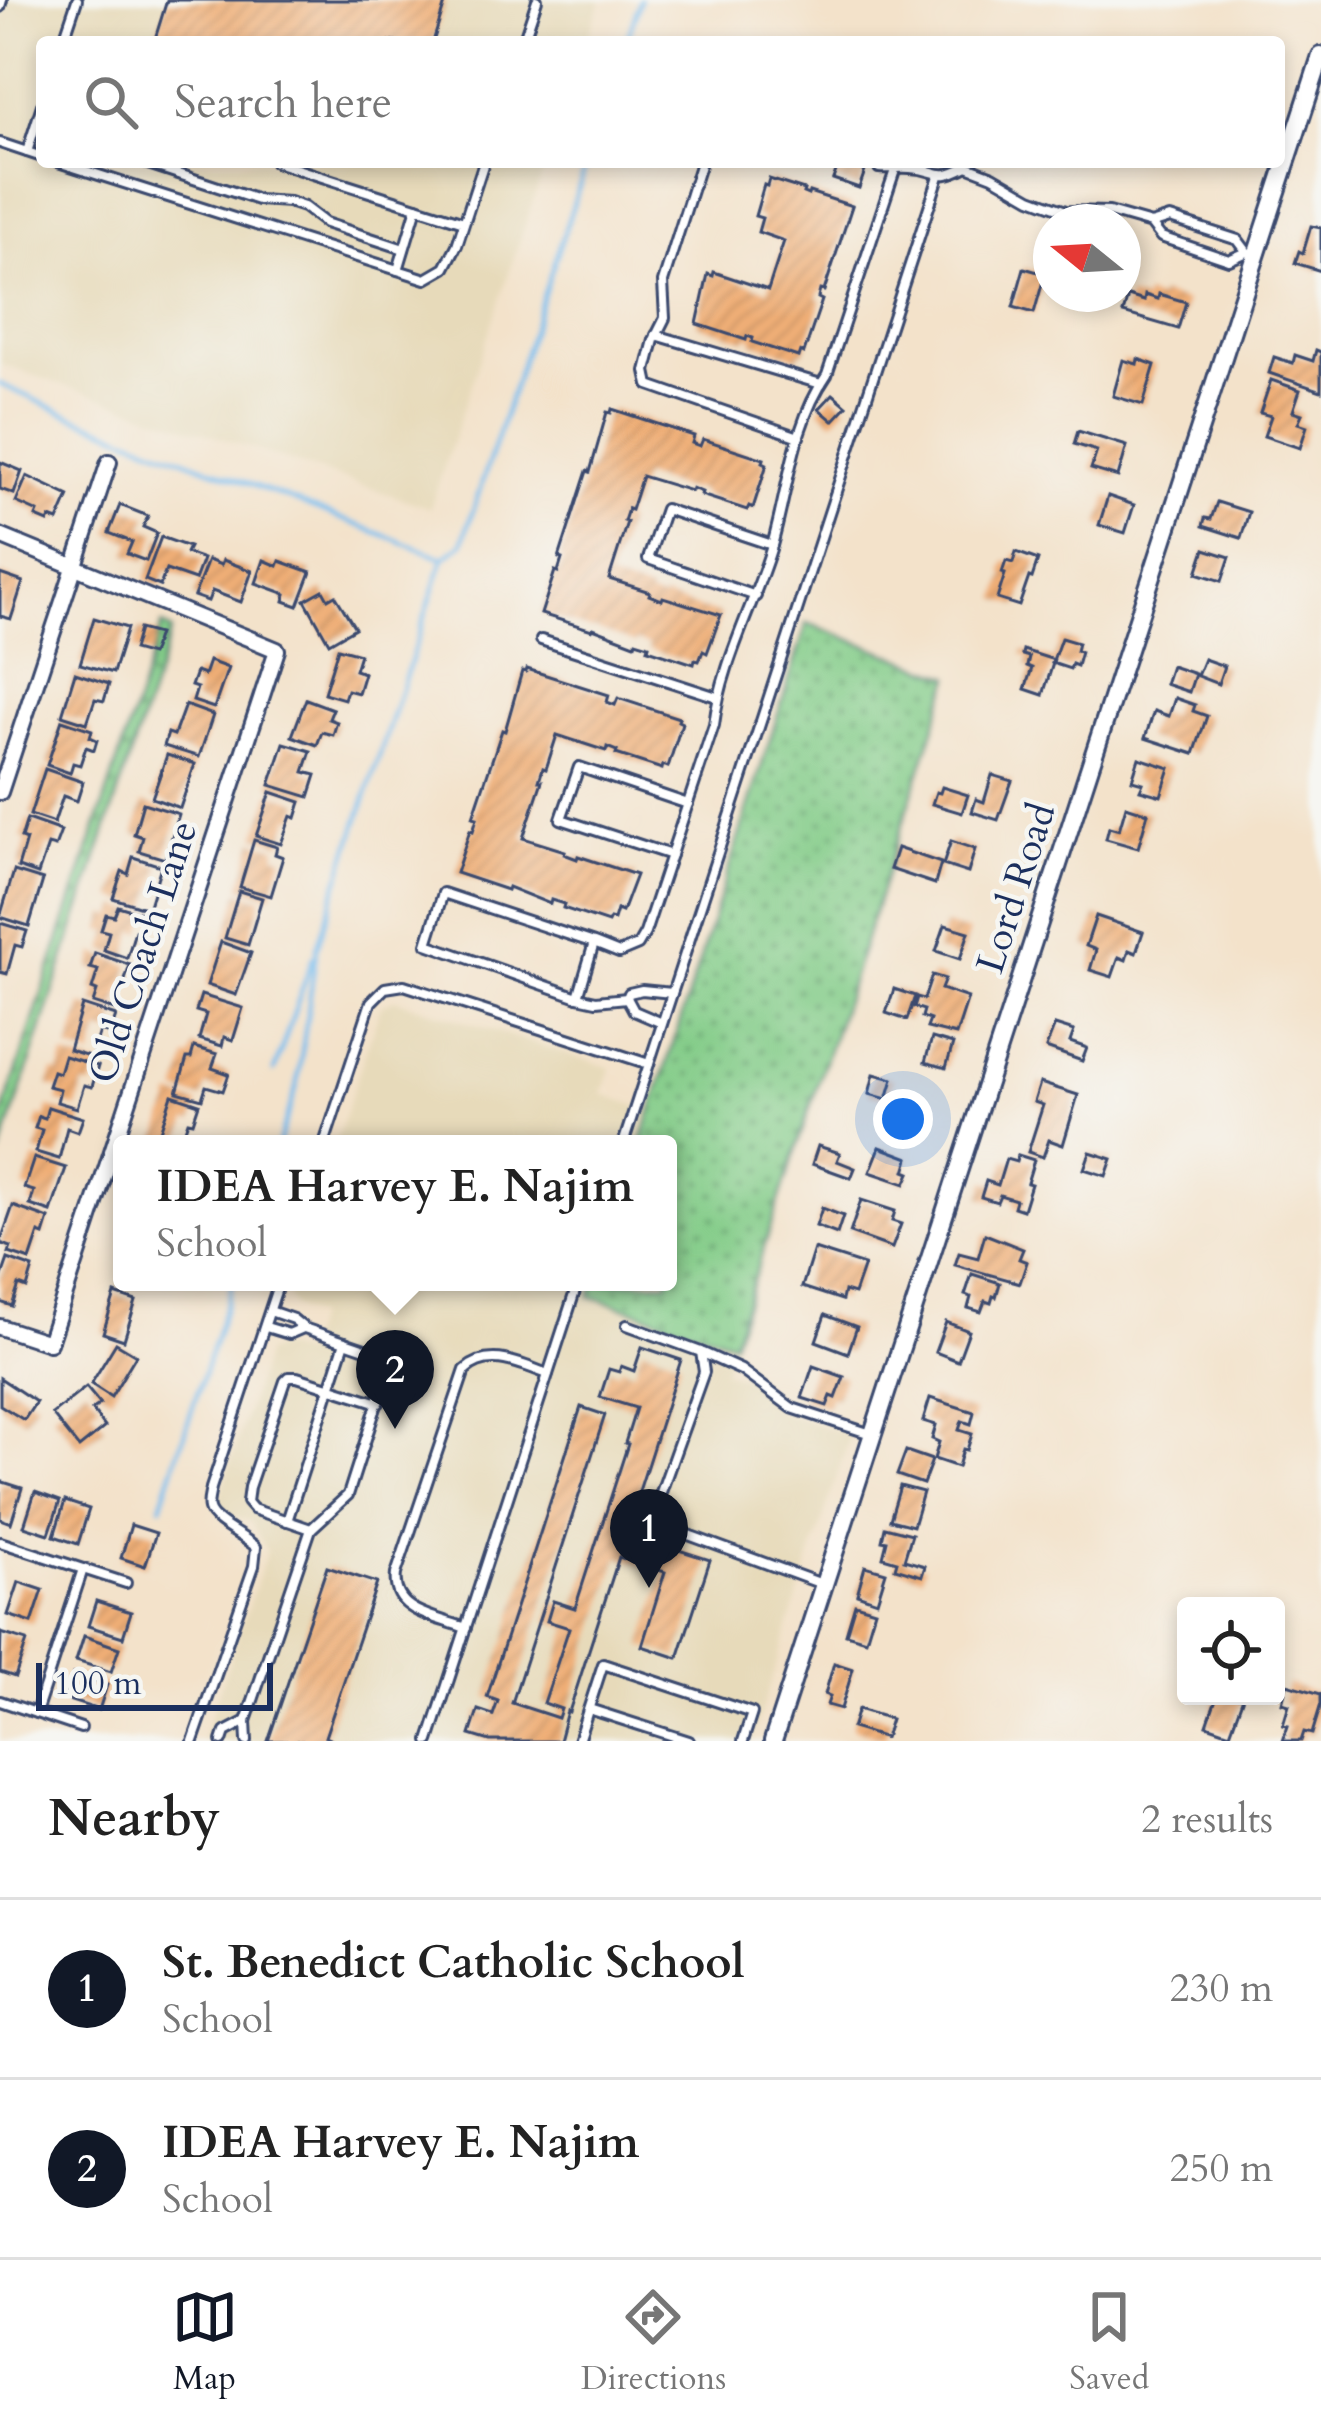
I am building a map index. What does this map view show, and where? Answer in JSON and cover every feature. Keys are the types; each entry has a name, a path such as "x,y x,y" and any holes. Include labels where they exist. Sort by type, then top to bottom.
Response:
{"street":[{"name":"Lord Road","path":"1285,158 1321,56"},
{"name":"Lord Road","path":"772,1741 1281,168"},
{"path":"0,792 109,462"},
{"path":"0,536 74,568"},
{"name":"Old Coach Lane","path":"74,568 278,650 118,1135"},
{"name":"Old Coach Lane","path":"0,1327 49,1343 113,1149"}],"lane":[{"path":"65,36 76,0"},
{"path":"525,36 537,0"},
{"path":"27,152 36,124"},
{"path":"0,143 36,155"},
{"path":"84,168 426,279 445,268 482,168"},
{"path":"160,168 258,200 289,202 325,224 404,249"},
{"path":"294,168 464,222"},
{"path":"699,168 664,281 665,318 646,371 649,385 800,437"},
{"path":"879,168 903,168"},
{"path":"627,998 596,1001 578,997 427,944 443,892 619,953 638,945 714,725 717,697 756,596 811,400 827,375 898,168"},
{"path":"910,168 939,176 960,168"},
{"path":"975,168 1066,211 1109,212 1150,224 1170,218 1238,240 1251,254 1229,260 1161,237 1150,224"},
{"path":"626,1135 939,176"},
{"path":"398,270 417,207"},
{"path":"656,335 820,384"},
{"path":"756,596 648,559 665,509 772,545"},
{"path":"541,640 717,697"},
{"path":"671,855 561,819 579,767 688,804"},
{"path":"578,997 595,943"},
{"path":"327,1135 371,1002 385,988 404,985 430,992 649,1064"},
{"path":"662,1023 634,1011 627,998 642,990 672,993"},
{"path":"194,1741 254,1566 256,1547 243,1534 217,1522 209,1509 211,1488 276,1291"},
{"path":"429,1741 575,1291"},
{"path":"247,1741 246,1720 311,1529 348,1495 386,1376 382,1363 370,1351 270,1311"},
{"path":"627,1325 742,1370 792,1408 872,1435"},
{"path":"265,1327 289,1334 304,1328"},
{"path":"287,1521 345,1342"},
{"path":"701,1352 704,1372 660,1495 663,1515 683,1533 824,1584"},
{"path":"466,1628 404,1604 395,1588 396,1574 465,1370 476,1360 495,1358 548,1374"},
{"path":"311,1529 250,1508 247,1498 285,1381 297,1377 379,1403"},
{"path":"0,1542 126,1583"},
{"path":"36,1713 83,1569"},
{"path":"578,1741 603,1664 752,1712 743,1741"},
{"path":"0,1701 81,1728"},
{"path":"589,1708 689,1741"},
{"path":"222,1741 225,1732 246,1720"}],"shaded area":[{"path":"0,0 601,0 589,36 36,36 36,168 544,168 430,508 0,364"},
{"path":"394,999 611,1068 603,1094 652,1111 644,1135 338,1135 381,1006"},
{"path":"593,1291 591,1297 733,1342 724,1371 747,1378 779,1412 850,1435 752,1741 202,1741 267,1551 251,1522 224,1513 218,1502 265,1354 276,1347 302,1355 315,1316 293,1306 286,1292"}],"green space":[{"path":"807,623 951,677 733,1342 590,1296 592,1291 677,1291 677,1135 644,1135"},
{"path":"162,625 171,631 0,1156 0,1122"}],"building":[{"path":"167,0 446,0 435,36 156,36"},
{"path":"837,168 865,171 859,188 833,179"},
{"path":"769,179 852,206 824,291 820,290 822,300 804,353 800,351 798,357 752,342 747,336 746,340 697,324 708,274 768,290 784,241 758,232 762,218 755,216"},
{"path":"1311,226 1321,228 1321,271 1295,263"},
{"path":"1024,268 1033,271 1034,313 1013,307"},
{"path":"1159,294 1186,302 1178,329 1123,313 1141,312 1145,295 1158,299"},
{"path":"1316,350 1321,352 1321,391 1269,373 1274,357 1293,363 1295,355 1313,361"},
{"path":"1138,359 1155,365 1143,405 1113,396 1123,360 1137,364"},
{"path":"1271,380 1300,390 1293,411 1302,414 1298,423 1307,426 1300,448 1264,436 1271,416 1260,413"},
{"path":"833,394 847,406 833,421 819,409"},
{"path":"612,409 694,436 692,443 700,446 703,439 767,464 753,508 747,510 692,488 642,476 628,509 609,579 662,600 721,615 707,653 703,651 694,664 648,649 649,645 541,614 607,412"},
{"path":"1078,431 1127,446 1118,477 1091,469 1097,451 1074,444"},
{"path":"0,462 22,471 14,494 0,489"},
{"path":"27,476 69,496 58,521 36,517 38,512 16,502"},
{"path":"1108,496 1134,505 1125,533 1099,525"},
{"path":"1217,502 1249,512 1241,538 1203,526"},
{"path":"120,505 148,516 143,527 157,533 146,561 127,554 132,542 109,533"},
{"path":"161,537 189,547 186,553 203,559 195,580 166,570 160,586 145,580"},
{"path":"1205,549 1230,557 1222,581 1197,573"},
{"path":"1016,552 1038,560 1019,606 997,599 1006,561 1013,563"},
{"path":"208,560 221,565 223,560 252,571 241,602 212,591 208,601 194,596"},
{"path":"264,560 311,572 298,606 284,601 286,594 256,583"},
{"path":"0,574 23,582 11,619 0,616"},
{"path":"323,590 328,599 335,595 355,628 329,643 305,600"},
{"path":"94,618 127,628 113,673 80,664"},
{"path":"139,629 158,634 151,655 133,650"},
{"path":"1061,638 1078,643 1076,651 1081,652 1077,666 1072,664 1070,669 1052,663"},
{"path":"338,648 360,654 355,670 364,673 358,693 347,690 344,699 324,693"},
{"path":"1023,650 1054,660 1043,695 1025,689 1032,668"},
{"path":"1204,659 1224,666 1218,684 1197,676"},
{"path":"209,661 228,668 214,708 193,701 197,688 191,686 196,672 204,675"},
{"path":"1171,666 1195,674 1189,692 1165,684"},
{"path":"522,671 609,695 607,702 615,705 618,698 682,723 668,767 662,769 607,747 606,751 557,735 543,768 523,838 636,875 622,912 617,910 608,923 563,908 564,904 551,900 550,904 456,873"},
{"path":"75,673 109,684 104,701 95,699 87,723 62,715"},
{"path":"1175,698 1195,705 1193,711 1207,716 1194,754 1145,738 1154,711 1169,716"},
{"path":"306,699 333,709 329,719 337,722 333,735 322,732 317,745 292,736"},
{"path":"185,705 213,715 199,757 164,746 168,733 174,735"},
{"path":"62,720 92,730 90,737 97,740 94,750 86,747 80,765 73,763 70,773 47,765"},
{"path":"284,743 311,751 304,772 316,775 309,797 270,785"},
{"path":"167,755 195,764 180,808 152,798"},
{"path":"1139,758 1170,768 1161,796 1140,790 1143,783 1132,780"},
{"path":"45,769 83,782 77,801 63,796 54,823 30,815"},
{"path":"992,775 1012,781 998,820 972,812 976,799 984,802"},
{"path":"942,787 968,795 962,813 932,804"},
{"path":"271,792 301,802 281,844 256,836"},
{"path":"143,803 179,814 165,859 139,851 143,837 134,834"},
{"path":"1126,806 1148,813 1138,848 1106,839 1109,827 1119,830"},
{"path":"27,819 61,831 55,847 48,845 38,874 18,867"},
{"path":"254,840 277,847 275,854 283,857 271,896 240,887"},
{"path":"951,841 975,849 968,873 943,865"},
{"path":"897,848 941,863 935,884 890,869"},
{"path":"133,857 161,866 148,909 113,898 122,871 128,874"},
{"path":"14,871 43,880 29,926 0,917"},
{"path":"239,891 262,898 248,945 225,938"},
{"path":"118,906 148,915 142,933 135,931 127,958 104,950 109,932 101,930 106,914 114,916"},
{"path":"1096,916 1143,932 1136,953 1129,950 1126,960 1119,957 1112,977 1090,970 1096,950 1086,946"},
{"path":"0,923 27,931 22,947 15,945 7,974 0,972"},
{"path":"945,925 969,932 960,959 936,951"},
{"path":"221,942 251,953 236,995 207,985"},
{"path":"95,953 130,965 115,1010 93,1003 98,970 90,968"},
{"path":"932,975 945,979 941,989 968,998 956,1035 927,1028 930,1020 922,1017 924,1010 914,1007 917,997 924,999"},
{"path":"894,989 915,996 907,1020 886,1013"},
{"path":"201,995 243,1008 233,1040 224,1037 222,1046 199,1039 206,1014 196,1011"},
{"path":"82,1005 116,1016 110,1034 100,1031 92,1057 69,1050"},
{"path":"1055,1025 1074,1031 1070,1042 1087,1048 1082,1061 1046,1048"},
{"path":"932,1038 953,1044 946,1068 925,1062"},
{"path":"194,1047 217,1054 212,1068 229,1074 223,1091 206,1086 202,1099 177,1092"},
{"path":"64,1056 98,1066 92,1087 84,1085 77,1108 57,1102 60,1089 48,1086"},
{"path":"874,1074 893,1079 887,1099 869,1094"},
{"path":"1040,1083 1078,1095 1063,1145 1049,1140 1043,1157 1028,1152 1043,1105 1034,1102"},
{"path":"172,1095 199,1104 183,1135 159,1135"},
{"path":"48,1107 83,1118 78,1132 67,1128 59,1159 36,1152 42,1130 35,1128"},
{"path":"818,1146 840,1153 837,1161 855,1168 851,1178 812,1164"},
{"path":"880,1147 909,1158 905,1184 870,1172"},
{"path":"1090,1152 1112,1159 1106,1176 1084,1169"},
{"path":"1018,1155 1034,1160 1023,1210 1014,1207 1016,1200 1000,1195 997,1202 981,1197 986,1181 998,1185 1006,1159 1016,1162"},
{"path":"34,1158 66,1168 51,1212 30,1205 34,1191 24,1188"},
{"path":"861,1200 895,1211 892,1221 901,1224 892,1248 850,1233"},
{"path":"13,1206 49,1219 30,1260 9,1253 11,1247 0,1243"},
{"path":"822,1208 843,1216 837,1234 816,1226"},
{"path":"985,1234 1023,1249 1019,1259 1027,1262 1020,1283 955,1265 959,1253 978,1258"},
{"path":"814,1249 864,1265 854,1294 844,1291 842,1300 802,1287"},
{"path":"8,1259 33,1268 27,1288 19,1285 12,1306 0,1302 0,1275"},
{"path":"972,1274 1000,1283 996,1297 991,1303 985,1301 981,1312 968,1308 971,1297 965,1295"},
{"path":"115,1294 136,1301 124,1340 103,1333"},
{"path":"825,1315 857,1327 848,1353 816,1341"},
{"path":"946,1322 969,1331 958,1361 935,1352"},
{"path":"116,1343 136,1355 111,1397 91,1384"},
{"path":"642,1347 681,1360 631,1516 665,1527 660,1544 710,1560 678,1658 642,1646 665,1572 619,1557 559,1741 490,1741 470,1735 478,1710 493,1715 498,1701 487,1697 581,1407 605,1415 512,1703 558,1718 561,1709 544,1703 569,1628 547,1621 553,1601 575,1608 628,1444 636,1408 600,1397 609,1369 619,1372 621,1366 634,1371"},
{"path":"813,1366 844,1377 836,1398 831,1396 827,1406 802,1398"},
{"path":"0,1378 36,1402 24,1420 0,1405"},
{"path":"86,1387 100,1404 92,1410 105,1427 79,1448 52,1414"},
{"path":"930,1398 974,1412 971,1424 962,1421 959,1430 972,1434 958,1467 934,1459 939,1442 932,1439 936,1425 923,1421"},
{"path":"906,1451 932,1460 923,1484 897,1475"},
{"path":"0,1481 22,1488 11,1523 0,1519"},
{"path":"900,1486 923,1492 913,1526 890,1520"},
{"path":"35,1492 60,1501 49,1534 24,1526"},
{"path":"65,1501 89,1509 78,1544 54,1536"},
{"path":"131,1525 156,1533 145,1566 121,1558"},
{"path":"885,1527 912,1534 904,1560 925,1566 922,1576 895,1568 897,1561 883,1557"},
{"path":"865,1566 886,1572 877,1601 857,1594"},
{"path":"327,1567 377,1583 325,1737 334,1741 268,1741"},
{"path":"19,1582 43,1590 32,1623 8,1615"},
{"path":"96,1601 131,1612 123,1637 88,1626"},
{"path":"855,1604 875,1610 866,1640 846,1634"},
{"path":"1,1633 27,1641 15,1677 0,1672"},
{"path":"84,1636 119,1648 111,1672 76,1661"},
{"path":"834,1663 853,1669 841,1709 827,1705 830,1696 825,1694"},
{"path":"73,1674 107,1685 99,1710 65,1699"},
{"path":"1287,1684 1321,1694 1312,1734 1304,1732 1301,1741 1283,1741 1289,1705"},
{"path":"1214,1705 1240,1705 1230,1733 1207,1725"},
{"path":"858,1709 891,1719 885,1738 852,1728"}],"waterway":[{"path":"628,36 640,0"},
{"path":"0,384 66,414 444,558 462,544 585,168"},
{"path":"281,1135 297,1086 317,947 444,558"},
{"path":"274,1071 313,957"},
{"path":"161,1506 230,1291"}],"place":[{"name":"IDEA Harvey E. Najim","path":"395,1429"},
{"name":"St. Benedict Catholic School","path":"649,1588"}]}
